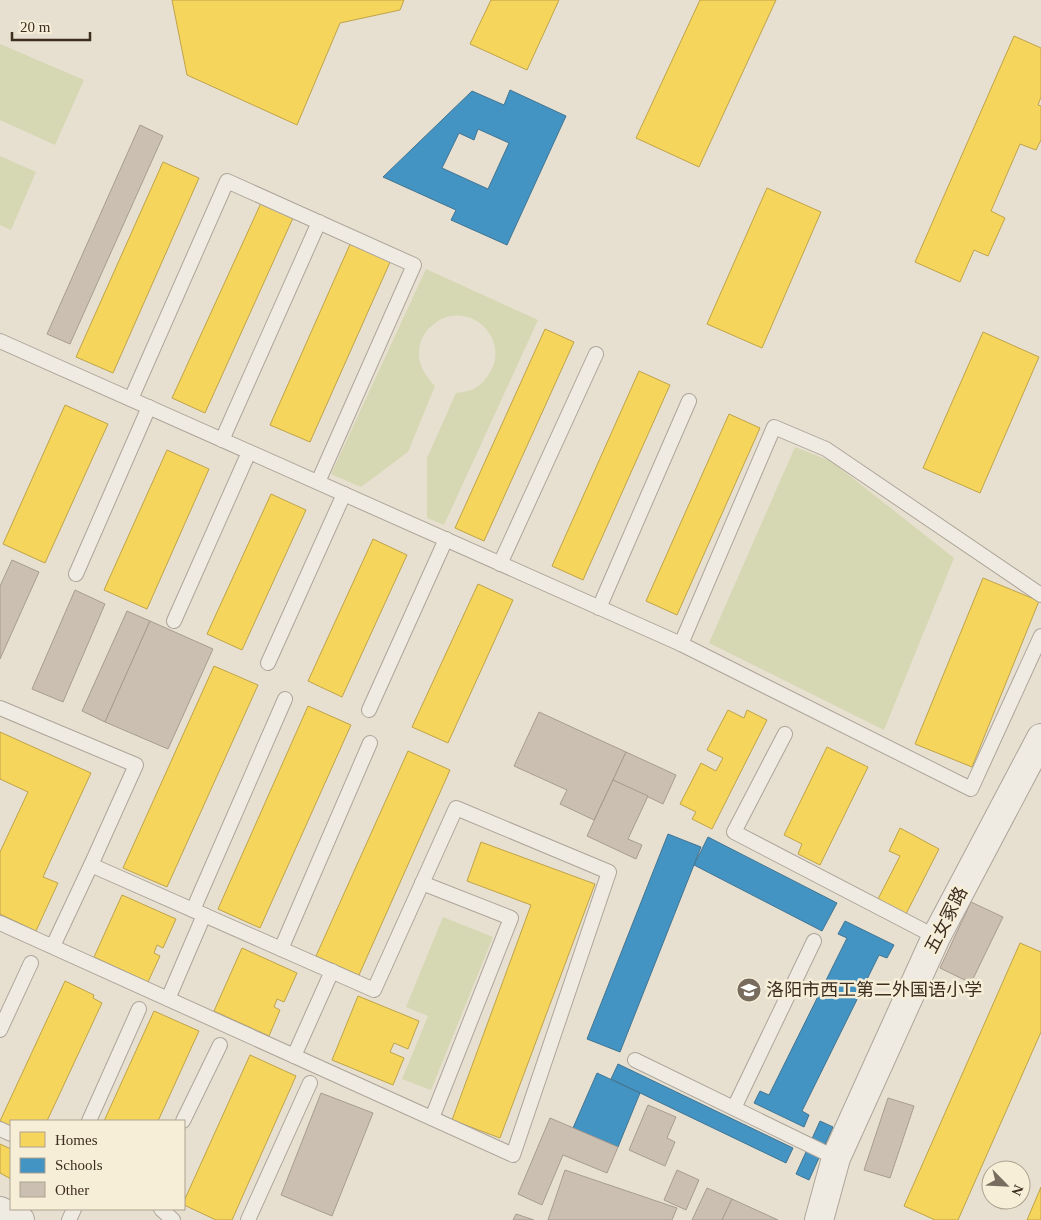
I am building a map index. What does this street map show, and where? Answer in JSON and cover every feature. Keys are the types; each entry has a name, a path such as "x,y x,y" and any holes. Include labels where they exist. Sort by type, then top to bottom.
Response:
{"street":[{"name":"五女冢路","path":"819,1220 836,1158 936,937 1041,738"},
{"path":"0,1211 20,1220"}],"lane":[{"path":"131,399 227,182 319,222 414,265 318,482"},
{"path":"222,440 319,222"},
{"path":"0,341 681,644 971,789 1041,636"},
{"path":"500,564 596,354"},
{"path":"599,608 689,400"},
{"path":"76,574 149,407"},
{"path":"681,644 774,428 826,449 1041,595"},
{"path":"174,621 249,452"},
{"path":"268,663 344,494"},
{"path":"369,710 446,539"},
{"path":"168,999 198,912 285,699"},
{"path":"0,708 136,765 53,946"},
{"path":"785,734 734,832 936,937"},
{"path":"281,949 370,743"},
{"path":"0,923 513,1155 609,872 456,808 374,990 91,865"},
{"path":"422,883 511,918 432,1118"},
{"path":"734,1108 814,941"},
{"path":"0,1030 31,962"},
{"path":"294,1056 332,971"},
{"path":"89,1120 139,1009"},
{"path":"183,1120 220,1045"},
{"path":"635,1060 836,1158"},
{"path":"248,1220 310,1083"},
{"path":"162,1210 173,1220"}],"green space":[{"path":"0,44 84,80 55,145 0,120"},
{"path":"0,156 36,172 11,230 0,225"},
{"path":"426,269 538,320 444,525 427,518 427,458 456,393 469,391 479,385 488,375 495,360 495,347 491,336 484,327 474,320 463,316 451,316 435,323 422,338 419,348 421,366 435,386 408,452 361,487 331,474"},
{"path":"795,447 831,461 954,558 884,730 709,643"},
{"path":"443,917 493,937 431,1090 402,1079 428,1016 406,1007"}],"building: Homes":[{"path":"172,0 404,0 400,10 340,23 297,125 187,75"},
{"path":"491,0 559,0 527,70 470,44"},
{"path":"700,0 776,0 699,167 636,138"},
{"path":"1014,36 1041,48 1041,97 1038,105 1041,106 1041,140 1036,150 1020,144 991,211 1005,218 988,256 974,250 960,282 915,262"},
{"path":"163,162 199,178 113,373 76,357"},
{"path":"767,188 821,212 762,348 707,324"},
{"path":"261,203 293,218 205,413 172,398"},
{"path":"351,242 391,260 310,442 270,425"},
{"path":"545,329 574,342 484,541 455,528"},
{"path":"983,332 1039,357 980,493 923,468"},
{"path":"639,371 670,385 583,580 552,566"},
{"path":"65,405 108,424 45,563 3,544"},
{"path":"729,414 760,428 677,615 646,601"},
{"path":"167,450 209,469 147,609 104,590"},
{"path":"271,494 306,510 242,650 207,634"},
{"path":"373,539 407,555 342,697 308,681"},
{"path":"983,578 1039,601 972,767 915,744"},
{"path":"478,584 513,600 448,743 412,727"},
{"path":"214,666 258,685 167,887 123,868"},
{"path":"308,706 351,725 260,928 218,909"},
{"path":"728,710 744,718 747,710 767,720 712,829 692,819 696,812 680,804 701,763 716,771 723,758 707,750"},
{"path":"0,732 91,773 43,877 58,883 36,931 0,914 0,852 28,792 0,779"},
{"path":"827,747 868,767 820,865 798,854 802,844 784,835"},
{"path":"408,751 450,770 359,975 316,956"},
{"path":"900,828 939,849 906,914 878,899 900,856 889,851"},
{"path":"481,842 595,884 500,1138 452,1120 531,905 467,881"},
{"path":"122,895 176,919 163,948 157,945 154,953 160,956 148,982 94,957"},
{"path":"1020,943 1041,952 1041,1032 984,1160 981,1160 981,1168 958,1220 935,1220 904,1206"},
{"path":"242,948 297,973 284,1002 277,999 274,1007 280,1010 269,1036 214,1011"},
{"path":"65,981 94,995 93,998 102,1003 47,1120 10,1120 10,1126 0,1121"},
{"path":"358,996 419,1021 408,1049 394,1043 390,1052 404,1058 393,1085 332,1060"},
{"path":"154,1011 199,1031 158,1120 104,1120"},
{"path":"250,1055 296,1076 232,1220 216,1220 185,1205 185,1199"},
{"path":"0,1144 10,1149 10,1178 0,1173"},
{"path":"1041,1187 1041,1220 1027,1220"}],"building: Schools":[{"path":"510,90 566,116 507,245 451,220 456,210 383,177 472,91 504,105","holes":["478,129 509,143 488,189 442,168 459,133 474,140"]},
{"path":"668,834 701,847 620,1052 587,1039"},
{"path":"708,837 837,903 822,931 694,865"},
{"path":"845,921 894,945 887,958 879,955 802,1111 809,1115 804,1127 754,1103 760,1091 769,1095 847,938 838,934"},
{"path":"618,1064 793,1148 786,1163 611,1079"},
{"path":"597,1073 640,1093 618,1147 573,1128"},
{"path":"820,1121 833,1127 809,1180 796,1174"}],"building: Other":[{"path":"140,125 163,136 70,344 47,334"},
{"path":"12,560 39,572 0,659 0,586"},
{"path":"75,590 105,604 63,702 32,689"},
{"path":"127,611 150,621 105,722 82,711"},
{"path":"150,621 213,649 168,749 105,722"},
{"path":"539,712 626,752 594,820 560,804 567,790 514,766"},
{"path":"626,752 676,775 663,804 613,780"},
{"path":"613,780 648,796 628,839 642,845 636,859 587,836"},
{"path":"971,902 1003,917 971,983 940,968"},
{"path":"321,1093 373,1113 332,1216 281,1195"},
{"path":"888,1098 914,1106 890,1178 864,1170"},
{"path":"648,1105 676,1117 667,1138 675,1142 665,1166 629,1150"},
{"path":"550,1118 618,1147 607,1173 563,1155 542,1205 518,1194"},
{"path":"565,1170 677,1208 672,1220 548,1220"},
{"path":"677,1170 699,1180 686,1210 664,1200"},
{"path":"707,1188 732,1199 722,1220 692,1220"},
{"path":"732,1199 778,1220 722,1220"},
{"path":"516,1214 534,1220 513,1220"}],"place":[{"name":"洛阳市西工第二外国语小学","path":"749,990"}]}
